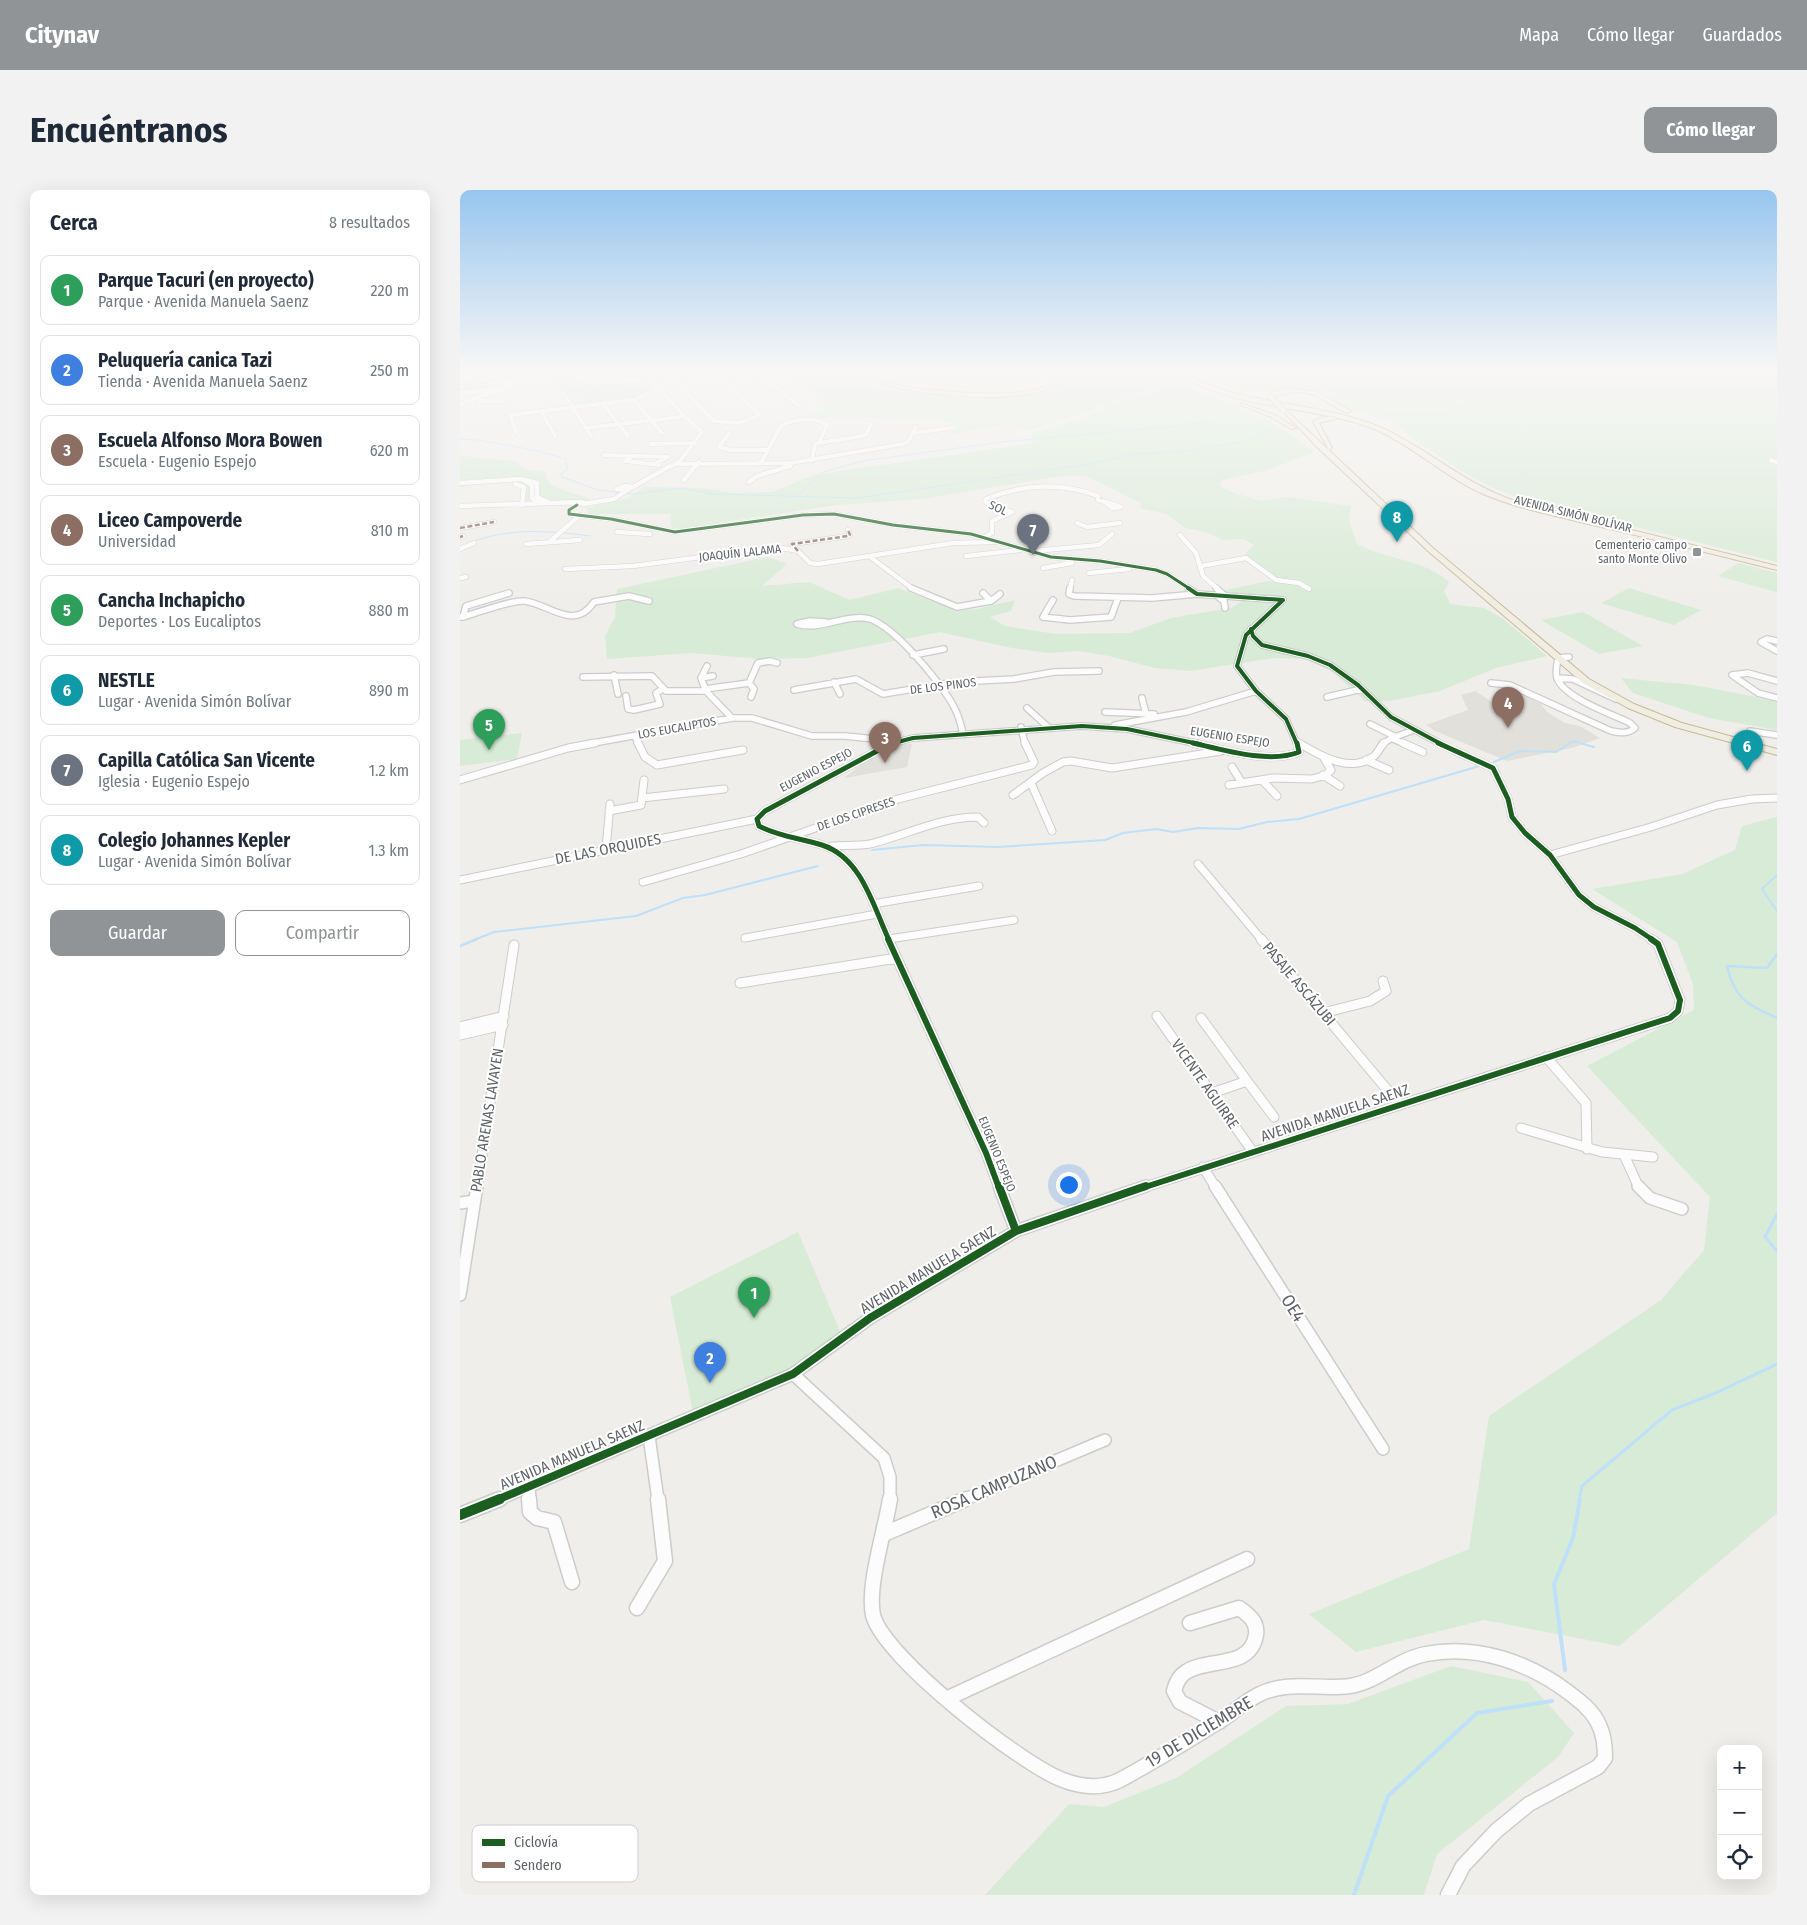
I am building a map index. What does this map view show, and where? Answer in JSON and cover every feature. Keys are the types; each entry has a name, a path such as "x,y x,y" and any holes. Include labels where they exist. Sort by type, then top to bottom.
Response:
{"highway":[{"path":"1322,449 1357,484 1420,542 1586,681 1616,699 1665,720 1777,752"},
{"path":"1331,449 1399,517 1593,677 1640,702 1702,726 1777,746"},
{"name":"AVENIDA SIMÓN BOLÍVAR","path":"1416,449 1501,495 1652,536 1777,566"}],"street":[{"path":"460,506 576,504 613,499 674,465 690,449"},
{"path":"726,449 767,450 762,461 757,463"},
{"path":"814,459 815,449"},
{"path":"863,451 873,449"},
{"path":"757,463 814,459 877,449"},
{"path":"604,455 668,457 660,463"},
{"path":"633,456 625,461 674,465 698,463 793,464"},
{"path":"749,482 757,476 814,459"},
{"path":"1770,460 1777,461"},
{"path":"684,480 698,463"},
{"path":"654,464 674,465"},
{"path":"460,485 520,479 537,483"},
{"path":"460,485 518,480 531,484 537,483"},
{"path":"537,483 537,497 556,504"},
{"path":"531,484 532,498 542,504"},
{"path":"460,485 522,485 524,487 522,505"},
{"name":"SOL","path":"984,537 992,533 992,521 1012,512 992,507 985,501 1004,490 1040,486 1080,488 1098,496 1098,500 1105,502"},
{"path":"549,542 579,516 568,512 576,504"},
{"name":"EUGENIO ESPEJO","path":"579,516 611,519 662,531 675,532 827,513 880,523 962,532 1051,557 1135,566 1167,574 1197,594 1277,598 1283,600 1251,629 1242,646 1237,666 1256,691 1286,719 1300,752 1290,757 1228,750 1107,727 1021,727 896,741 784,800 765,811 757,820 766,831 786,838 827,846 845,855 856,868 983,1145 1016,1231"},
{"path":"460,528 494,522"},
{"path":"1077,523 1085,527 1120,523"},
{"path":"798,551 792,544 848,536 850,535 848,530"},
{"path":"617,532 659,535 675,532"},
{"path":"966,556 1099,545 1112,534"},
{"path":"1180,535 1196,553 1203,576 1226,596"},
{"path":"526,544 580,540"},
{"name":"JOAQUÍN LALAMA","path":"565,569 633,566 778,547 798,551 815,564 954,543 977,544 997,541"},
{"path":"460,550 474,543"},
{"path":"869,556 912,589 957,607 991,601 1000,594"},
{"path":"1201,566 1248,559 1276,580 1299,583 1309,589"},
{"path":"1043,568 1087,561"},
{"path":"1089,574 1130,569 1135,566"},
{"path":"460,578 466,577"},
{"path":"1072,580 1069,594 1071,595 1152,598 1197,594"},
{"path":"461,617 466,606 509,592"},
{"path":"983,593 991,601"},
{"path":"461,617 523,601 568,617 585,613 594,602 629,596 649,601"},
{"path":"1217,596 1224,602 1225,608"},
{"path":"1053,600 1043,617 1070,620 1111,617 1118,598"},
{"path":"826,622 851,618 869,618 912,655 940,685 954,707 962,734"},
{"name":"AVENIDA MANUELA SAENZ","path":"460,1515 793,1374 870,1318 1016,1231 1204,1167 1546,1057 1615,1037 1670,1018 1680,1008 1680,1000 1658,944 1634,928 1594,907 1579,895 1550,855 1524,833 1512,817 1508,799 1493,768 1414,730 1384,711 1362,688 1322,661 1300,653 1266,647 1255,640 1251,629"},
{"path":"1777,641 1767,639 1761,642 1777,651"},
{"path":"912,655 944,649"},
{"path":"1492,683 1510,685 1611,731 1621,734 1632,732 1635,728 1630,722 1570,692 1561,685 1557,678 1558,658 1569,657"},
{"path":"749,683 758,663 770,661 777,663"},
{"path":"700,678 707,666"},
{"name":"DE LOS PINOS","path":"794,690 856,679 864,682 874,692 883,694 940,685 1054,672 1099,671"},
{"path":"1777,681 1746,672 1732,674 1758,693 1777,698"},
{"path":"614,675 618,694"},
{"path":"583,677 614,675 652,676 655,677 663,689"},
{"path":"700,678 713,676"},
{"path":"700,678 705,690 732,718"},
{"path":"1557,678 1572,679 1598,693 1616,699"},
{"path":"834,682 840,694"},
{"path":"626,696 628,709 634,710 660,704 656,693 663,689 705,690 749,683"},
{"path":"749,683 754,689 751,697"},
{"path":"1328,697 1362,688"},
{"path":"1107,727 1186,712 1256,691"},
{"path":"1142,698 1146,714"},
{"path":"1027,708 1048,727"},
{"path":"1105,712 1146,714 1186,712"},
{"name":"LOS EUCALIPTOS","path":"460,780 568,748 732,718 752,718 812,736 845,736 896,741"},
{"path":"1370,724 1422,752"},
{"path":"1021,727 1025,744 1034,762 1032,765 1043,773"},
{"path":"1297,742 1323,758 1345,763 1366,760 1375,756 1385,742 1414,730"},
{"path":"1750,731 1777,735"},
{"path":"635,736 644,756 650,763 657,764 743,750"},
{"path":"1013,795 1043,773 1063,762 1112,768 1228,750"},
{"path":"1229,785 1284,778 1307,779 1323,775 1331,770 1323,758"},
{"path":"1366,760 1389,770"},
{"name":"DE LOS CIPRESES","path":"643,882 741,854 898,799 1032,765"},
{"path":"1232,767 1242,783"},
{"path":"1323,775 1340,786"},
{"path":"606,849 610,807 637,807 641,804 644,780"},
{"path":"1262,780 1277,796"},
{"path":"1030,783 1052,831"},
{"path":"642,798 724,789"},
{"path":"1550,855 1651,827 1717,805 1752,799 1777,798"},
{"path":"827,846 869,844 961,817 978,817 984,823"},
{"name":"DE LAS ORQUIDES","path":"460,880 757,820"},
{"name":"PASAJE ASCÁZUBI","path":"1198,864 1400,1105"},
{"path":"873,904 978,886"},
{"path":"745,938 877,914"},
{"path":"889,940 1014,920"},
{"name":"PABLO ARENAS LAVAYEN","path":"460,1295 504,1021 514,945"},
{"path":"740,983 897,958"},
{"path":"1323,1013 1370,1002 1386,991 1383,981"},
{"name":"VICENTE AGUIRRE","path":"1158,1016 1253,1152"},
{"path":"1201,1018 1274,1117"},
{"path":"460,1027 504,1021"},
{"path":"460,1035 504,1021"},
{"path":"1546,1057 1586,1103 1587,1149"},
{"path":"1212,1093 1247,1081"},
{"path":"1520,1128 1587,1149 1625,1157 1654,1156"},
{"path":"1625,1157 1634,1184 1644,1194 1658,1202 1682,1209"},
{"name":"OE4","path":"1204,1167 1383,1449"},
{"path":"460,1203 474,1201"},
{"name":"19 DE DICIEMBRE","path":"793,1374 884,1458 890,1467 890,1506 872,1602 875,1621 882,1634 946,1699 1040,1768 1059,1779 1081,1786 1113,1783 1219,1722 1262,1693 1294,1687 1350,1686 1368,1681 1406,1660 1445,1652 1485,1653 1543,1675 1560,1686 1596,1716 1604,1732 1605,1758 1598,1767 1529,1804 1485,1841 1463,1866 1448,1895"},
{"path":"637,1608 665,1561 659,1499 649,1436"},
{"name":"ROSA CAMPUZANO","path":"884,1534 1105,1440"},
{"path":"529,1487 530,1512 537,1518 554,1522 572,1582"},
{"path":"946,1699 1247,1559"},
{"path":"1190,1623 1239,1608 1251,1616 1256,1626 1256,1638 1247,1653 1234,1660 1202,1665 1178,1677 1174,1691 1180,1702 1219,1722"}],"shaded area":[{"path":"1475,691 1492,702 1517,692 1541,704 1547,712 1565,723 1580,726 1600,738 1572,748 1507,761 1435,731 1426,725 1468,710 1461,695"},
{"path":"903,744 912,744 907,767 844,778 867,760"}],"green space":[{"path":"996,449 1309,449 1314,452 1268,470 1222,480 1219,486 1228,491 1261,501 1286,497 1351,506 1349,521 1357,544 1417,564 1439,574 1449,582 1444,591 1450,604 1484,608 1502,618 1547,656 1496,668 1440,691 1389,701 1365,701 1333,672 1306,659 1273,658 1190,671 1155,668 1109,656 1079,651 1047,653 1012,648 940,632 807,658 760,659 692,653 607,659 605,636 615,617 617,589 768,557 787,564 762,586 809,582 850,600 898,588 957,611 977,609 1015,600 1011,611 990,617 1005,626 1056,634 1130,633 1171,618 1231,608 1241,602 1221,591 1278,579 1245,554 1254,545 1243,539 1223,540 1206,532 1185,528 1166,514 1140,508 1141,503 1086,476 1063,476 921,499 837,505 672,530 670,514 590,514 586,508 628,498 644,487 702,488 734,493 772,492 813,475"},
{"path":"1428,449 1777,449 1777,562 1519,498 1493,488 1466,474"},
{"path":"460,455 513,460 526,470 542,471 547,474 546,479 556,487 594,501 527,504 524,486 518,484 493,483 460,487"},
{"path":"1738,563 1777,573 1777,592 1718,576"},
{"path":"1629,588 1701,610 1674,625 1601,603"},
{"path":"1583,612 1643,646 1599,654 1541,620"},
{"path":"1621,678 1694,685 1777,701 1777,730 1709,718 1633,693"},
{"path":"522,733 517,759 460,766 460,740"},
{"path":"1777,817 1777,1513 1619,1646 1484,1620 1356,1652 1309,1614 1469,1549 1489,1416 1661,1300 1704,1250 1710,1197 1587,1066 1694,1010 1693,984 1677,942 1592,889 1682,874 1735,850 1742,826"},
{"path":"798,1232 843,1338 793,1374 694,1417 670,1297"},
{"path":"1451,1666 1528,1682 1574,1733 1558,1757 1437,1854 1424,1895 985,1895 1069,1804 1104,1807 1176,1778 1286,1706 1348,1704"}],"waterway":[{"path":"526,449 566,459 567,470 561,474 562,477 598,490 632,494 682,488 712,494 857,498 1091,464 1133,454 1179,452 1201,449"},
{"path":"798,495 823,472 862,461 954,449"},
{"path":"460,547 491,536 508,533 557,532 590,536"},
{"path":"1494,762 1520,751 1556,752 1573,741 1594,747"},
{"path":"872,850 923,845 998,847 1105,840 1123,833 1156,829 1173,832 1198,828 1239,829 1267,822 1299,819 1483,765"},
{"path":"474,940 494,932 636,916 683,898 705,895 818,866"},
{"path":"1777,875 1762,889 1777,911"},
{"path":"460,946 477,939"},
{"path":"1777,954 1767,968 1727,966 1738,994 1758,1009 1777,1018"},
{"path":"1777,1214 1765,1237 1777,1251"},
{"path":"1579,1500 1582,1486 1672,1410 1718,1392 1777,1364"},
{"path":"1565,1670 1554,1584 1573,1538 1580,1499"},
{"path":"1354,1895 1388,1796 1477,1713 1552,1701"}],"marked path":[{"path":"460,528 494,522"},
{"path":"798,551 792,544 848,536 850,535 848,530"}],"cycle path":[{"path":"577,505 569,510 569,514 611,519 662,531 675,532 803,515 834,514 893,525 971,534 1051,557 1100,561 1156,570 1167,574 1197,594 1245,598 1277,598 1283,600 1246,635 1238,657 1237,666 1256,691 1286,719 1297,742 1299,752 1291,756 1279,757 1247,754 1138,731 1106,727 1033,728 913,738 896,741 765,811 757,819 759,826 772,833 833,849 856,868 986,1153 1016,1231"},
{"path":"460,1515 548,1480 793,1374 870,1318 1016,1231 1203,1167 1546,1057 1615,1037 1670,1018 1677,1012 1680,1000 1658,944 1635,928 1594,907 1579,895 1550,855 1525,833 1512,817 1508,799 1493,768 1430,739 1394,719 1358,685 1330,665 1308,656 1276,650 1262,645 1257,642 1251,629"}],"place":[{"name":"Colegio Johannes Kepler","path":"1397,542"},
{"name":"Cementerio campo santo Monte Olivo","path":"1697,552"},
{"name":"Capilla Católica San Vicente","path":"1033,555"},
{"name":"Liceo Campoverde","path":"1508,728"},
{"name":"Cancha Inchapicho","path":"489,750"},
{"name":"Escuela Alfonso Mora Bowen","path":"885,763"},
{"name":"NESTLE","path":"1747,771"},
{"name":"Parque Tacuri (en proyecto)","path":"754,1318"},
{"name":"Peluquería canica Tazi","path":"710,1383"}]}
